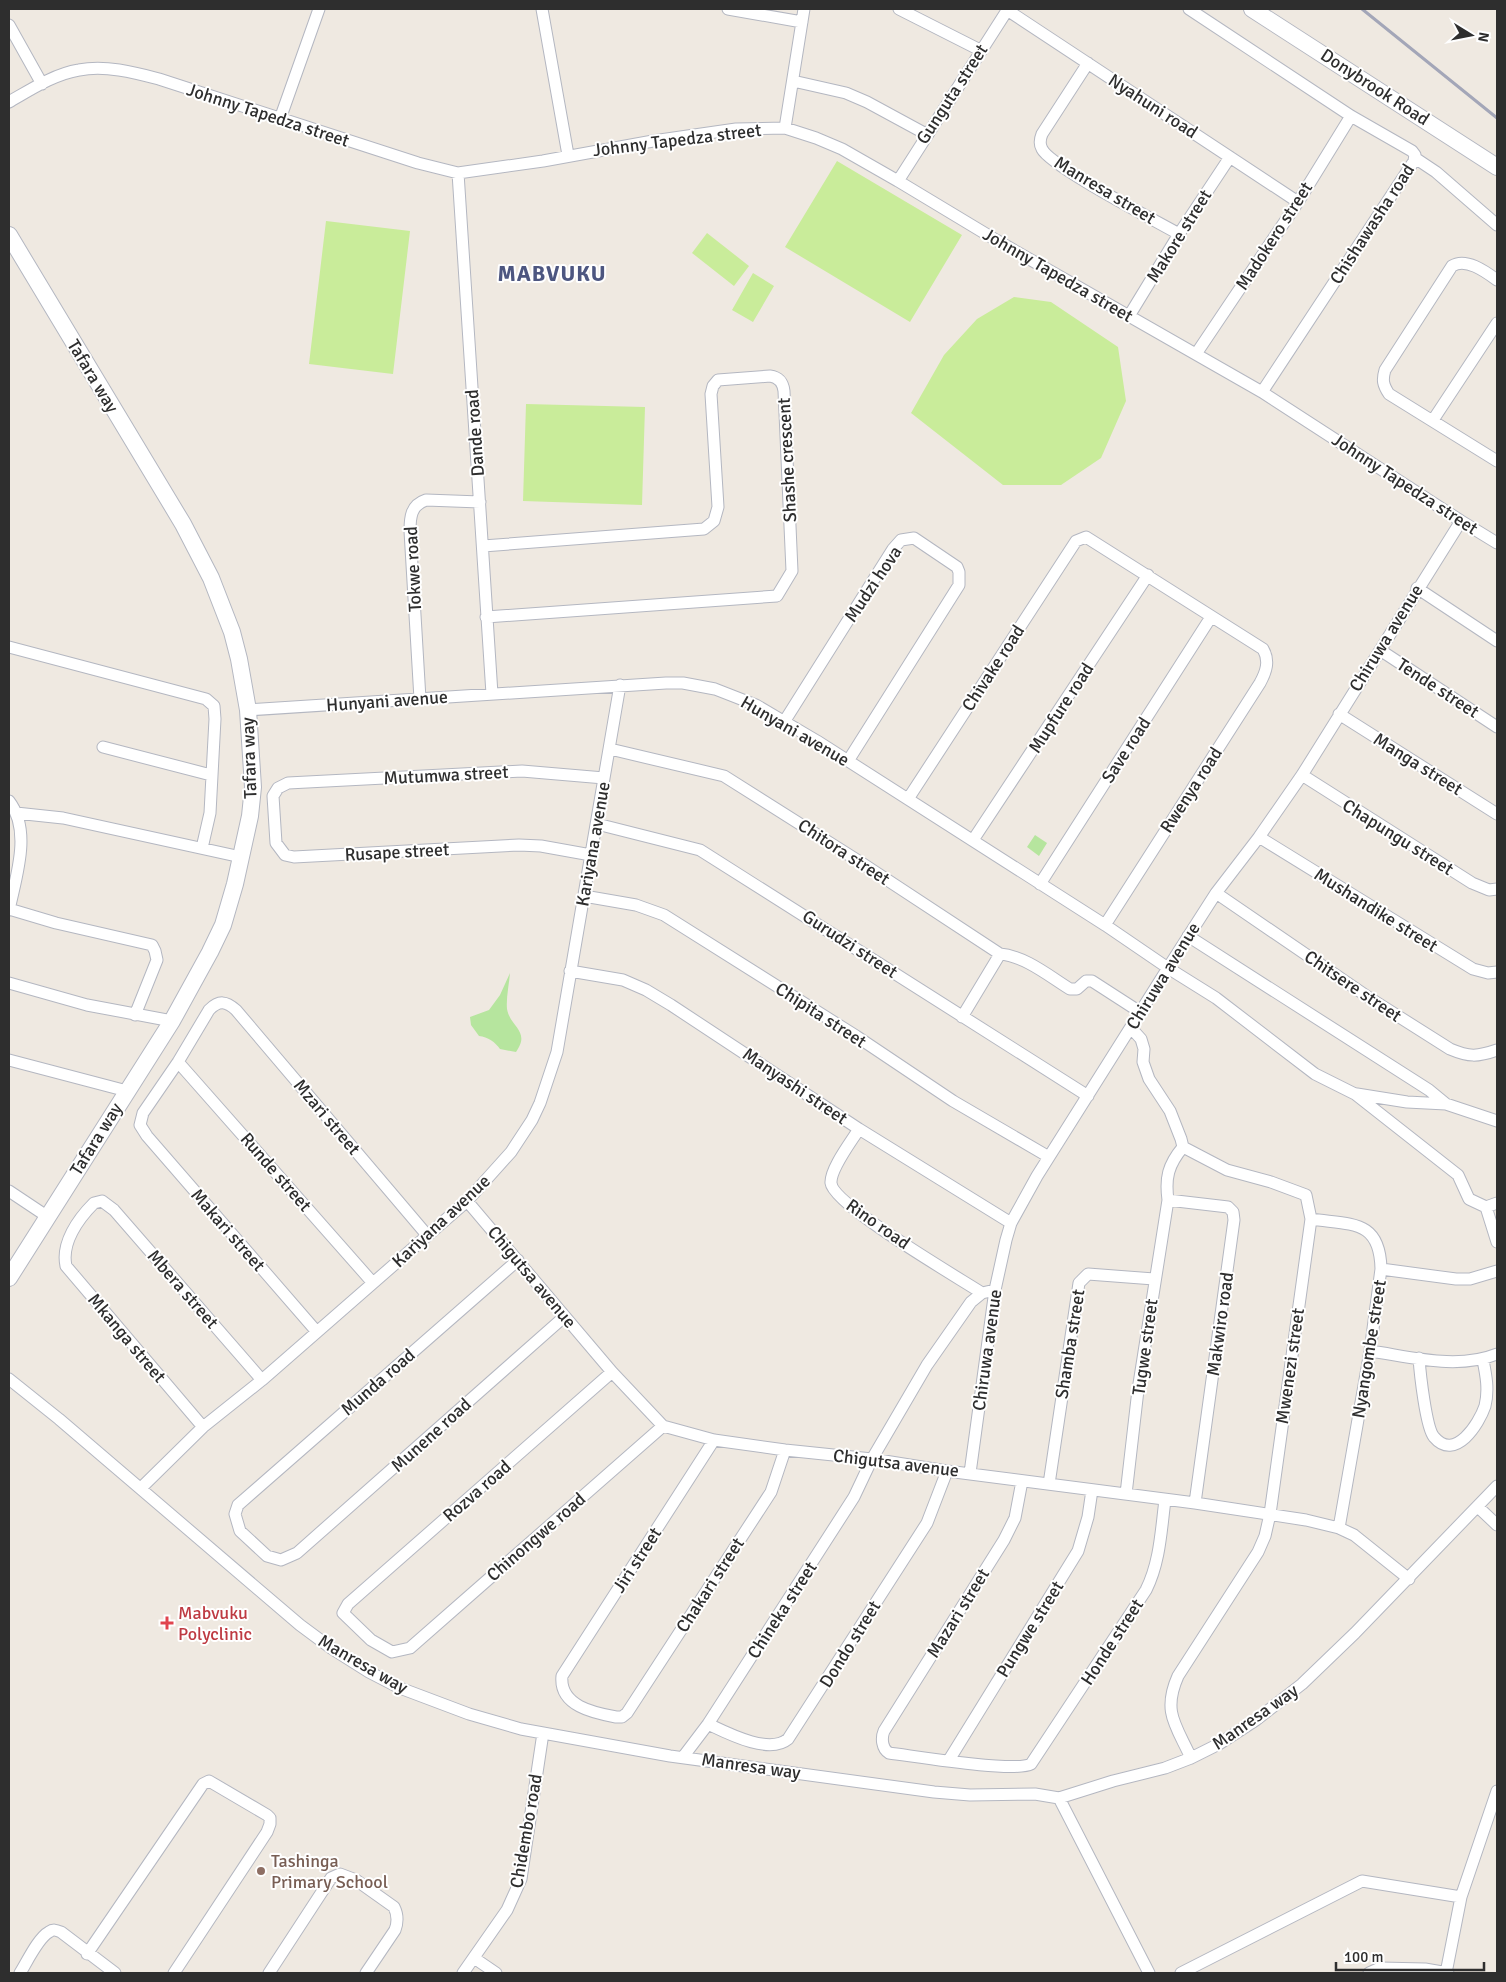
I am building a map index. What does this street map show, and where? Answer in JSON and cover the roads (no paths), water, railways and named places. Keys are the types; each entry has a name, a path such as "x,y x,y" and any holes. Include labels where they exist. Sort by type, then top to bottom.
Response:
{"street":[{"path":"280,119 318,9"},
{"path":"542,9 568,155"},
{"path":"728,9 802,22"},
{"path":"785,128 804,9"},
{"path":"899,9 980,50"},
{"name":"Gunguta street","path":"898,180 1007,9"},
{"name":"Nyahuni road","path":"1007,9 1298,202"},
{"name":"Chishawasha road","path":"1188,9 1350,116 1412,151 1415,158 1262,392"},
{"name":"Donybrook Road","path":"1252,9 1497,167"},
{"path":"9,25 42,84"},
{"name":"Manresa street","path":"1088,63 1042,134 1040,142 1042,150 1074,174 1179,234"},
{"name":"Johnny Tapedza street","path":"9,102 42,84 77,70 99,68 130,71 418,163 458,173 736,129 785,128 834,145 898,180 996,240 1262,392 1461,521 1497,542"},
{"path":"793,81 846,93 867,102 926,134"},
{"name":"Madokero street","path":"1196,354 1298,202 1350,116"},
{"name":"Makore street","path":"1129,316 1230,156"},
{"path":"1415,158 1436,172 1497,225"},
{"name":"Dande road","path":"458,173 492,694"},
{"name":"Tafara way","path":"9,235 200,553 232,632 239,659 248,710 252,760 252,800 241,857 223,925 172,1021 9,1278"},
{"path":"1497,280 1469,264 1461,262 1452,266 1385,370 1382,380 1389,394 1497,461"},
{"path":"1433,420 1497,323"},
{"name":"Shashe crescent","path":"483,546 704,529 714,521 718,507 711,394 713,386 718,380 770,376 778,378 781,382 784,391 792,571 777,596 486,617"},
{"name":"Tokwe road","path":"420,699 410,531 411,512 418,503 426,500 480,502"},
{"name":"Chiruwa avenue","path":"970,1473 995,1290 1011,1223 1049,1157 1188,936 1216,893 1302,776 1417,588 1461,521"},
{"name":"Chivake road","path":"908,799 1073,545 1081,538 1086,537 1148,575"},
{"name":"Mudzi hova","path":"784,722 893,549 901,540 914,538 957,567 960,572 959,585 848,761"},
{"path":"1148,575 1211,617"},
{"name":"Mupfure road","path":"974,840 1148,575"},
{"path":"1417,588 1497,640"},
{"name":"Rwenya road","path":"1105,925 1260,683 1267,667 1265,652 1211,617"},
{"name":"Save road","path":"1040,884 1211,617"},
{"path":"9,647 209,701 214,706 210,813 202,848"},
{"name":"Tende street","path":"1380,650 1497,727"},
{"name":"Hunyani avenue","path":"248,710 620,685 683,683 715,689 756,705 974,840 1216,998 1315,1074 1355,1094"},
{"name":"Kariyana avenue","path":"141,1488 203,1428 262,1380 467,1201 511,1152 532,1120 557,1052 620,685"},
{"name":"Manga street","path":"1339,714 1497,814"},
{"path":"103,748 211,775"},
{"name":"Chitora street","path":"610,749 724,776 1000,954 1011,955 1070,989 1077,989 1086,981 1092,981 1140,1012"},
{"name":"Mutumwa street","path":"288,783 522,771 604,778"},
{"name":"Chapungu street","path":"1302,776 1472,883 1489,890 1497,889"},
{"name":"Rusape street","path":"288,783 278,788 273,796 276,843 285,855 300,857 519,845 540,846 591,855"},
{"path":"9,801 16,813 21,832 9,909 56,923 152,945 157,960 135,1015"},
{"path":"16,813 63,818 241,857"},
{"name":"Gurudzi street","path":"597,824 700,850 817,922 962,1017 1088,1096"},
{"name":"Mushandike street","path":"1259,837 1473,969 1488,973 1497,972"},
{"name":"Chitsere street","path":"1216,893 1450,1049 1462,1055 1474,1057 1497,1050"},
{"name":"Chipita street","path":"584,896 636,905 664,915 856,1036 953,1101 1049,1157"},
{"path":"1188,936 1429,1090 1446,1104"},
{"path":"962,1017 1000,954"},
{"name":"Manyashi street","path":"570,971 623,980 646,990 859,1129 1011,1223"},
{"path":"9,983 88,1005 172,1021"},
{"name":"Mzari street","path":"178,1062 209,1010 218,1003 230,1004 259,1035 427,1235"},
{"path":"1131,1028 1141,1039 1144,1049 1143,1062 1149,1079 1170,1111 1183,1147 1227,1170 1272,1182 1306,1195 1311,1219"},
{"path":"9,1060 127,1091"},
{"name":"Makari street","path":"178,1062 143,1113 140,1123 141,1128 317,1332"},
{"name":"Runde street","path":"178,1062 373,1283"},
{"path":"1355,1094 1407,1102 1446,1104 1497,1121"},
{"path":"1355,1094 1458,1175 1469,1199 1492,1205 1497,1242"},
{"name":"Rino road","path":"859,1129 832,1173 831,1183 835,1192 850,1207 871,1222 982,1293"},
{"name":"Tugwe street","path":"1126,1494 1138,1390 1154,1279 1168,1200 1166,1184 1170,1165 1183,1147"},
{"path":"9,1191 48,1217"},
{"name":"Makwiro road","path":"1168,1200 1228,1207 1233,1212 1234,1220 1195,1502"},
{"name":"Mkanga street","path":"102,1202 97,1201 90,1207 71,1235 65,1256 66,1266 203,1428"},
{"name":"Chigutsa avenue","path":"467,1201 564,1317 663,1426 714,1440 872,1459 1165,1500 1195,1502 1270,1514 1339,1528 1367,1545 1409,1579"},
{"name":"Mbera street","path":"102,1202 114,1210 130,1227 262,1380"},
{"name":"Nyangombe street","path":"1311,1219 1359,1226 1368,1231 1375,1238 1379,1247 1382,1269 1370,1351 1339,1528"},
{"name":"Mwenezi street","path":"1191,1758 1171,1717 1170,1702 1173,1688 1178,1676 1258,1552 1265,1536 1270,1514 1311,1219"},
{"name":"Munda road","path":"297,1553 281,1560 267,1556 240,1531 235,1514 238,1505 518,1260"},
{"path":"1382,1269 1456,1279 1470,1279 1497,1271"},
{"name":"Shamba street","path":"1049,1484 1080,1282 1088,1274 1154,1279"},
{"path":"982,1293 995,1290"},
{"name":"Chineka street","path":"683,1757 708,1724 854,1497 872,1459 927,1365 971,1302 982,1293"},
{"name":"Munene road","path":"297,1553 564,1317"},
{"path":"1370,1351 1451,1362 1483,1360 1497,1354"},
{"path":"1419,1358 1426,1410 1433,1437 1443,1444 1455,1445 1467,1437 1479,1420 1485,1404 1488,1383 1483,1360"},
{"name":"Rozva road","path":"410,1648 392,1652 370,1640 344,1611 348,1604 612,1372"},
{"name":"Manresa way","path":"9,1379 141,1488 300,1625 331,1648 369,1672 400,1688 439,1704 501,1724 543,1733 683,1757 934,1792 970,1795 1035,1794 1059,1798 1113,1781 1165,1768 1191,1758 1243,1729 1302,1684 1409,1579 1497,1486"},
{"name":"Chinongwe road","path":"410,1648 663,1426"},
{"name":"Jiri street","path":"625,1715 616,1717 579,1707 567,1695 562,1681 564,1673 714,1440"},
{"name":"Chakari street","path":"625,1715 771,1492 785,1450"},
{"name":"Dondo street","path":"708,1724 750,1742 776,1744 788,1739 927,1523 947,1471"},
{"name":"Mazari street","path":"950,1760 889,1753 884,1749 883,1735 1010,1529 1015,1518 1022,1481"},
{"name":"Pungwe street","path":"950,1760 1078,1552 1092,1490"},
{"name":"Honde street","path":"950,1760 992,1766 1023,1767 1030,1765 1034,1761 1146,1590 1158,1559 1165,1500"},
{"path":"1478,1506 1497,1525"},
{"name":"Chidembo road","path":"463,1973 507,1910 521,1879 543,1733"},
{"path":"88,1954 203,1784 209,1781 267,1815 271,1822 267,1832 174,1973"},
{"path":"1369,1973 1380,1968 1447,1973 1461,1897 1497,1790"},
{"path":"1059,1798 1149,1973"},
{"path":"269,1973 331,1878 334,1875 340,1874 356,1880 394,1907 396,1913 397,1924 395,1930 366,1973"},
{"path":"1181,1973 1362,1881 1461,1897"},
{"path":"20,1973 50,1930 60,1932 115,1973"},
{"path":"474,1958 496,1973"}],"railway":[{"path":"1362,9 1497,118"}],"place":[{"name":"Mabvuku Polyclinic","path":"167,1623"},
{"name":"Tashinga Primary School","path":"261,1871"}],"district":[{"name":"MABVUKU","path":"552,273"}]}
